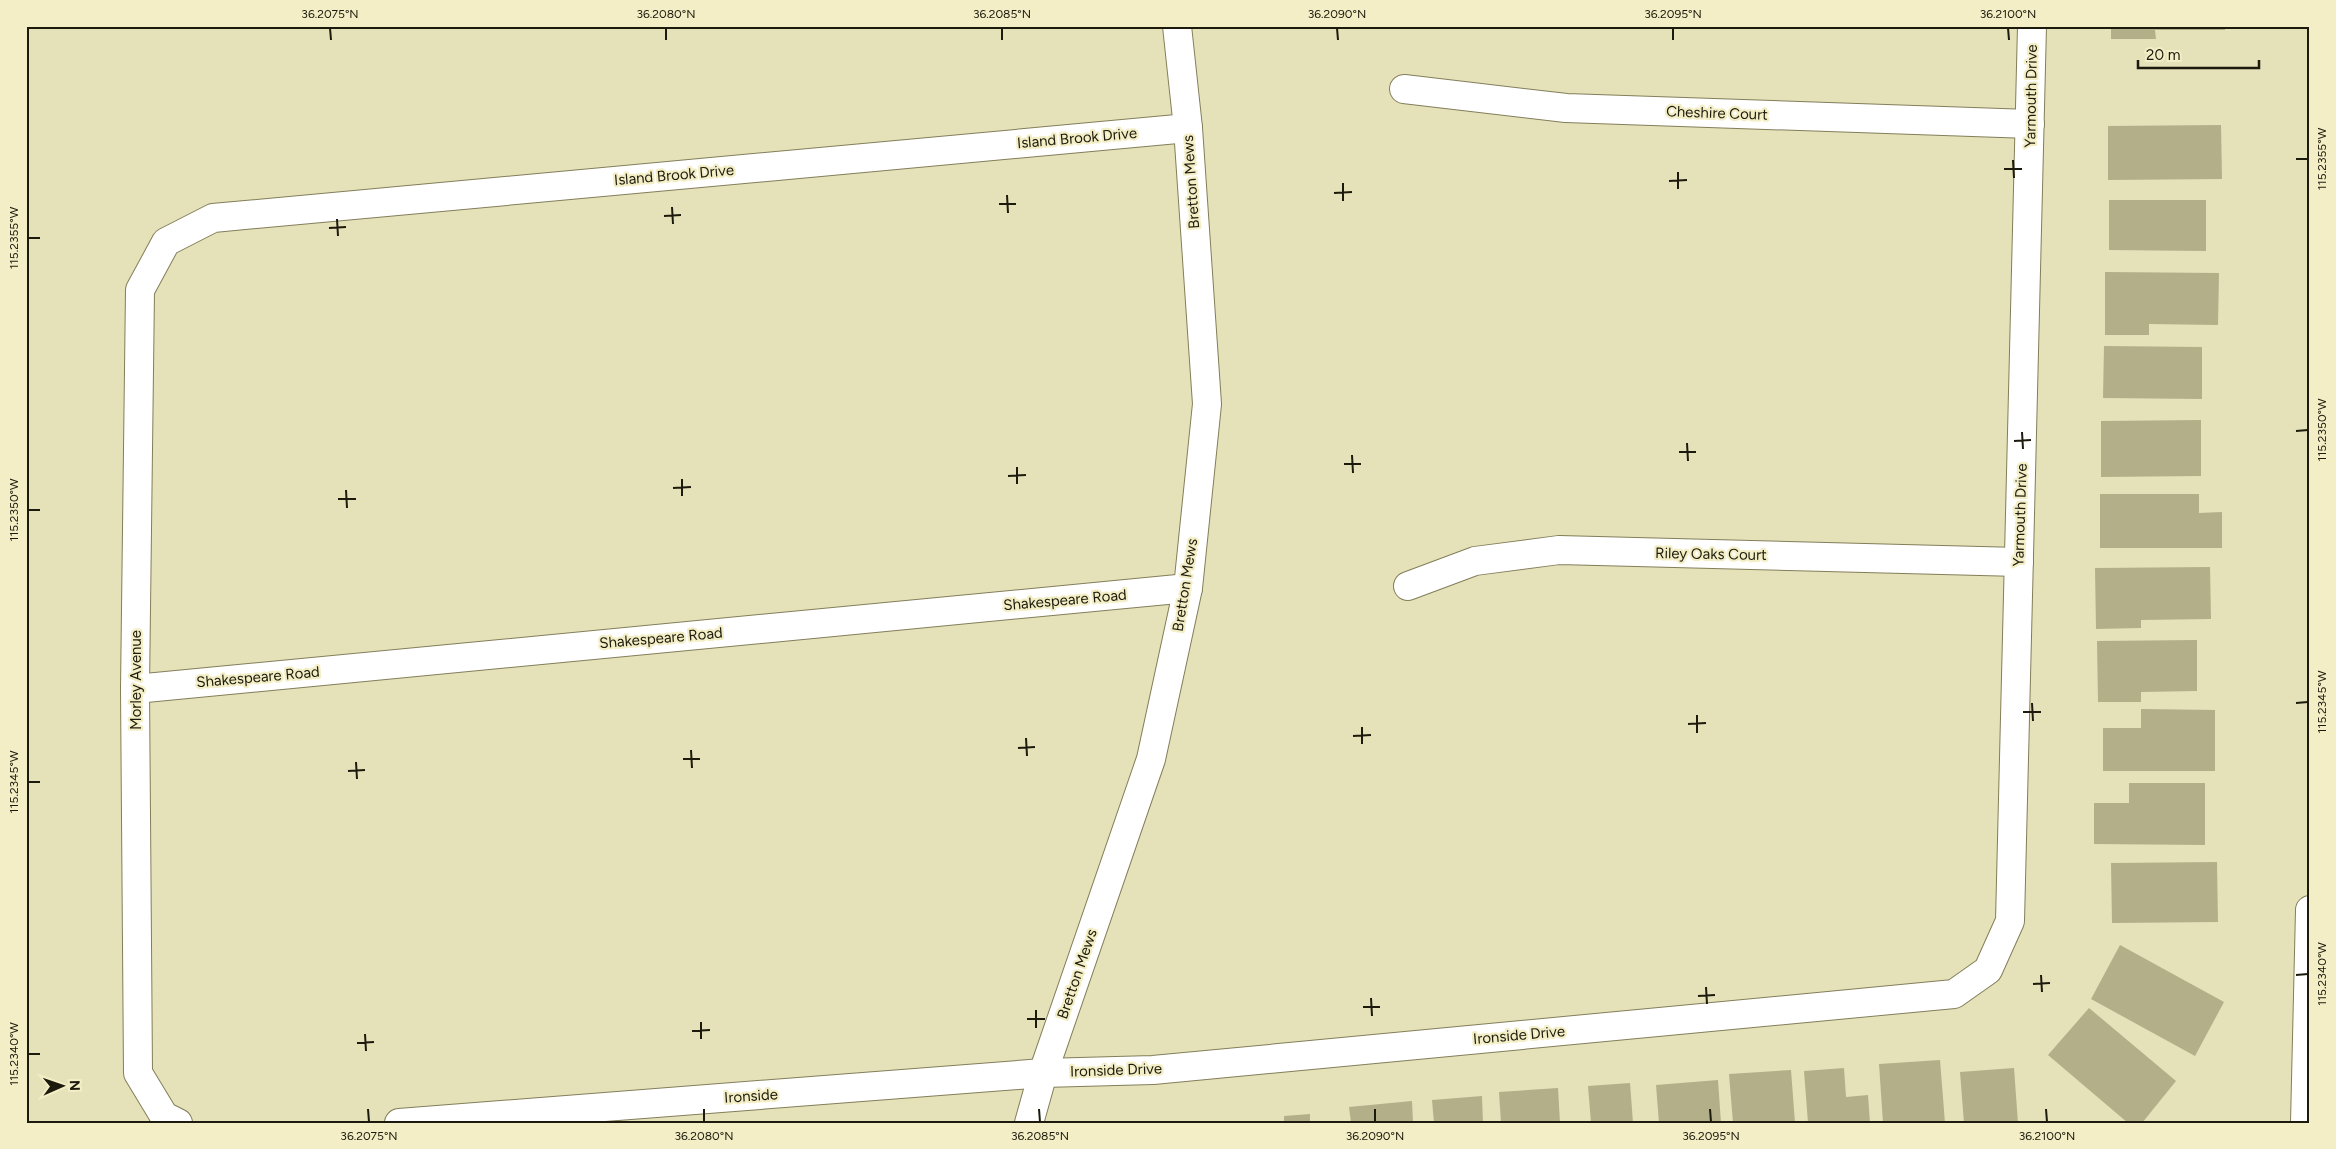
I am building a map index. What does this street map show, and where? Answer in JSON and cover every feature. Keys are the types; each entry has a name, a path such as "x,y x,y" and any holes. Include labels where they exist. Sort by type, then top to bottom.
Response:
{"street":[{"name":"Bretton Mews","path":"1029,1123 1043,1073 1151,759 1188,588 1207,404 1188,128 1177,26"},
{"name":"Yarmouth Drive","path":"1988,970 2010,921 2032,26"},
{"name":"Cheshire Court","path":"1404,90 1566,108 2030,124"},
{"name":"Island Brook Drive","path":"166,242 213,218 1188,128"},
{"name":"Morley Avenue","path":"166,242 140,290 135,689 138,1073 171,1120"},
{"name":"Riley Oaks Court","path":"1408,586 1475,561 1559,550 2019,562"},
{"name":"Shakespeare Road","path":"135,689 1188,588"},
{"path":"2305,1123 2310,910"},
{"name":"Ironside Drive","path":"1043,1073 1153,1070 1954,994 1988,970"},
{"name":"Ironside","path":"399,1123 1043,1073"}],"building":[{"path":"2111,26 2225,26 2225,30 2155,30 2156,39 2111,39"},
{"path":"2221,125 2222,179 2108,180 2108,126"},
{"path":"2109,200 2206,200 2206,251 2109,250"},
{"path":"2105,272 2219,273 2218,325 2149,324 2149,335 2105,335"},
{"path":"2104,346 2202,347 2202,399 2103,398"},
{"path":"2201,420 2201,476 2101,477 2101,421"},
{"path":"2100,494 2199,494 2199,513 2222,512 2222,548 2100,548"},
{"path":"2210,567 2211,619 2141,620 2141,628 2096,629 2095,568"},
{"path":"2197,640 2197,691 2141,692 2141,702 2098,702 2097,641"},
{"path":"2141,709 2215,710 2215,771 2103,771 2103,728 2141,728"},
{"path":"2129,783 2205,783 2205,845 2094,844 2094,803 2129,803"},
{"path":"2217,862 2218,922 2112,923 2111,863"},
{"path":"2120,945 2224,1002 2195,1056 2091,999"},
{"path":"2089,1008 2176,1081 2142,1123 2128,1123 2048,1055"},
{"path":"1940,1060 1945,1123 1883,1123 1879,1064"},
{"path":"1844,1068 1846,1097 1868,1095 1870,1123 1808,1123 1804,1071"},
{"path":"2014,1068 2018,1123 1964,1123 1960,1072"},
{"path":"1791,1070 1795,1123 1733,1123 1729,1074"},
{"path":"1718,1080 1721,1123 1659,1123 1656,1085"},
{"path":"1630,1083 1633,1123 1591,1123 1588,1086"},
{"path":"1558,1088 1560,1123 1501,1123 1499,1092"},
{"path":"1482,1096 1483,1123 1434,1123 1432,1100"},
{"path":"1412,1101 1413,1123 1351,1123 1349,1107"},
{"path":"1310,1114 1310,1123 1284,1123 1284,1116"}]}
